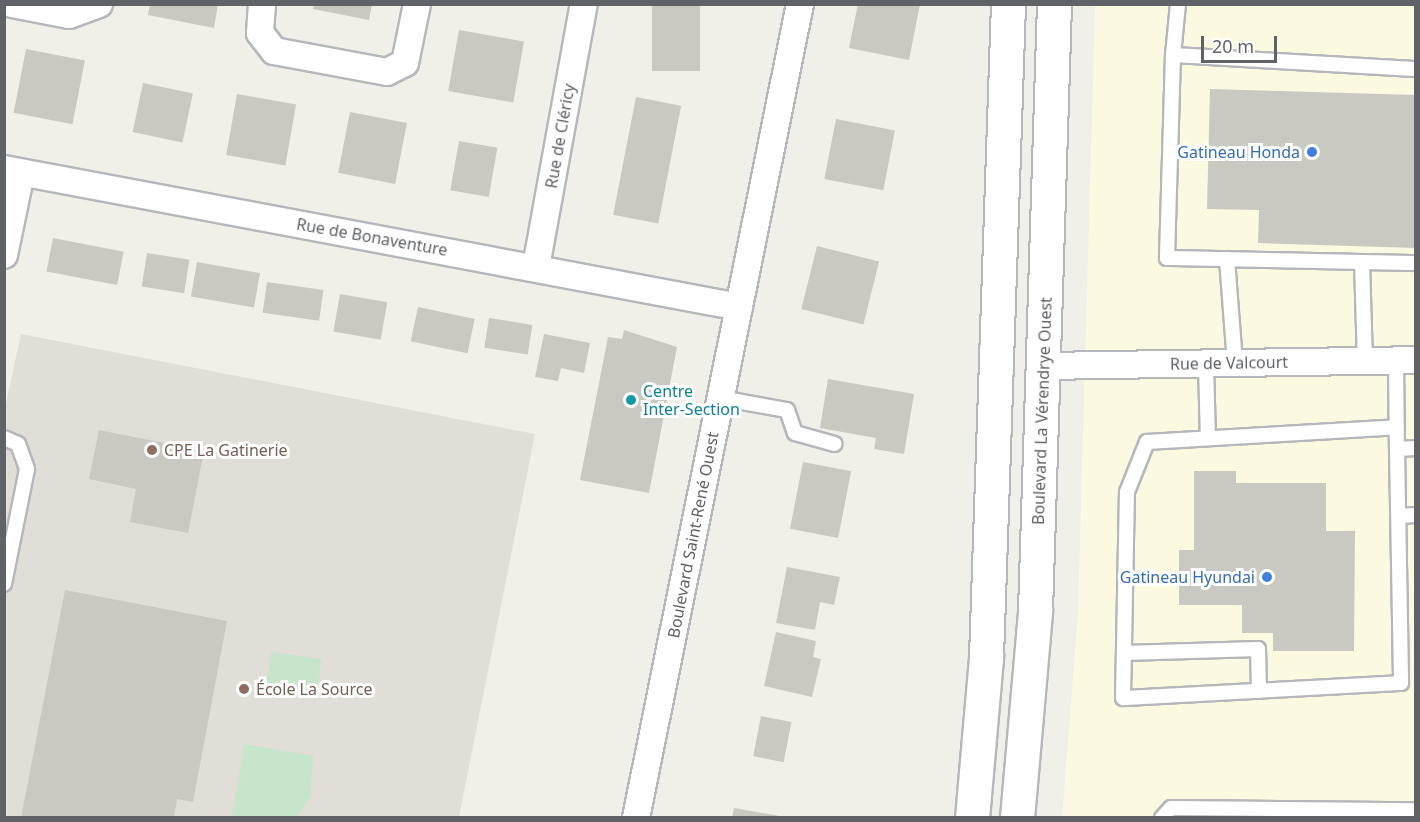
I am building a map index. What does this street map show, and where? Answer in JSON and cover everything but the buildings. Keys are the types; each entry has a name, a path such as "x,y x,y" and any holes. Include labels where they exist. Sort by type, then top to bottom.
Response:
{"main road":[{"path":"972,818 986,657 1008,4"},
{"name":"Boulevard La Vérendrye Ouest","path":"1017,818 1034,623 1054,4"}],"street":[{"path":"12,4 69,15 99,4"},
{"path":"262,4 260,33 274,51 376,72 405,63 417,4"},
{"name":"Rue de Cléricy","path":"536,267 584,4"},
{"name":"Boulevard Saint-René Ouest","path":"636,818 800,4"},
{"path":"4,255 13,171"},
{"name":"Rue de Bonaventure","path":"13,171 536,267 738,307"},
{"name":"Rue de Valcourt","path":"1043,366 1406,360"}],"lane":[{"path":"1178,4 1173,55 1167,258 1416,263"},
{"path":"1173,55 1416,69"},
{"path":"1227,259 1235,363"},
{"path":"1362,262 1365,361"},
{"path":"1401,683 1397,427 1406,360"},
{"path":"1206,364 1208,438"},
{"path":"720,398 787,410 795,433 835,444"},
{"path":"1397,427 1147,442 1131,482 1123,698 1416,683"},
{"path":"4,438 18,444 27,469 4,584"},
{"path":"1398,449 1416,448"},
{"path":"1398,516 1416,515"},
{"path":"1124,653 1258,649 1259,691"},
{"path":"1162,818 1171,808 1416,810"}],"shaded area":[{"path":"1095,5 1415,5 1415,817 1062,818 1078,612"},
{"name":"École La Source","path":"21,334 535,434 459,817 5,818 4,413"}],"green space":[{"path":"271,652 322,659 316,697 266,690"},
{"path":"244,744 313,756 310,797 297,817 232,817"}],"place":[{"name":"Gatineau Honda","path":"1312,152"},
{"name":"Centre Inter-Section","path":"631,400"},
{"name":"CPE La Gatinerie","path":"152,450"},
{"name":"Gatineau Hyundai","path":"1267,577"},
{"name":"École La Source","path":"244,689"}]}
